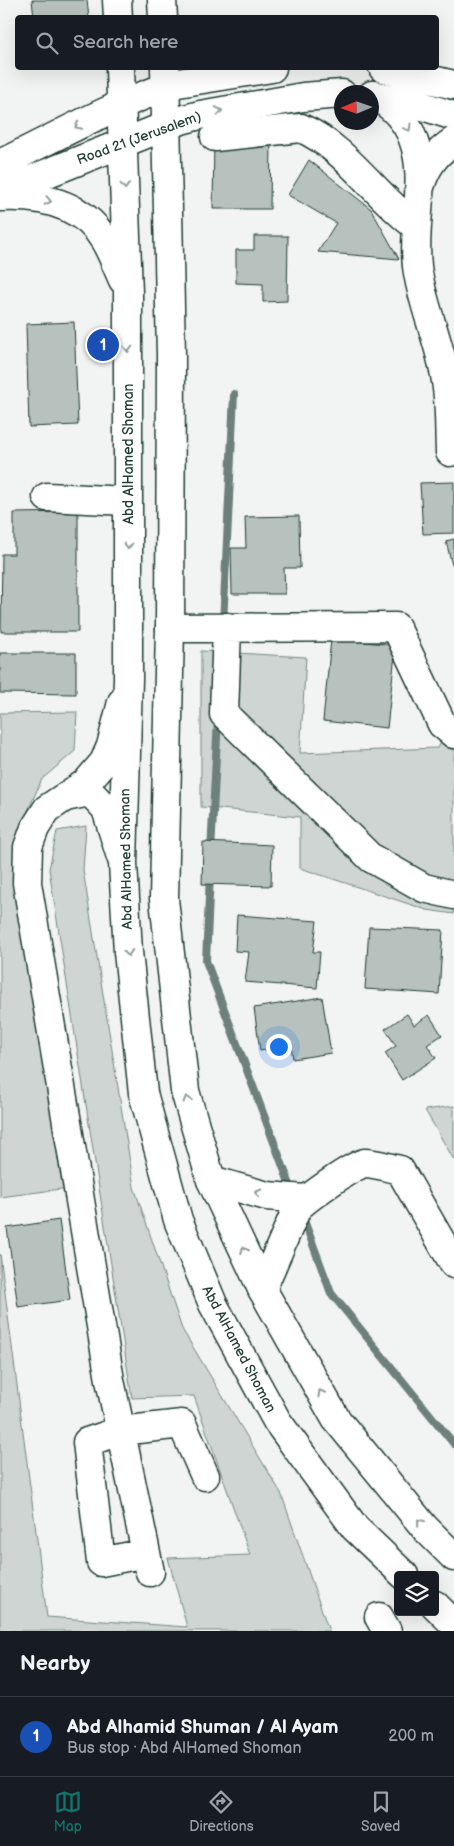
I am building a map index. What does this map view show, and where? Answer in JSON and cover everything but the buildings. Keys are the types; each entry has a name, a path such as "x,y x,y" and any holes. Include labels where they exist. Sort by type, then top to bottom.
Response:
{"main road":[{"path":"117,0 118,15"},
{"path":"162,0 163,15"},
{"name":"Abd AlHamed Shoman","path":"120,70 128,293 128,678 123,864 128,952 143,1093 178,1220 213,1304 277,1421 355,1528 400,1571"},
{"path":"230,70 245,72"},
{"path":"165,77 178,83 258,70"},
{"path":"392,70 454,85"},
{"path":"0,164 122,104 165,77"},
{"path":"165,77 171,355 170,628 164,899 184,1091 212,1180 262,1289 336,1419 425,1528 454,1557"},
{"name":"Road 21 (Jerusalem)","path":"0,192 200,114 303,97 334,95"},
{"path":"379,96 410,102 454,116"},
{"path":"379,98 390,104 407,126 413,136 420,165 415,243 417,268 449,372 450,452"},
{"path":"215,137 301,128 313,133 354,167 402,216 416,226"},
{"path":"419,191 423,176 432,159 454,141"},
{"path":"0,197 34,198 56,202 83,215 105,240 128,293"},
{"path":"47,497 127,501"},
{"path":"227,627 224,714 371,858 424,888 454,895"},
{"path":"170,628 396,627 442,724 454,734"},
{"path":"128,678 104,762 86,783 47,809 34,828 28,847 27,883 110,1380 120,1432 148,1562 101,1562 87,1442 120,1432 182,1424 204,1476"},
{"path":"66,797 90,792 106,809 123,864"},
{"path":"262,1289 297,1208 305,1199 338,1177 364,1163 400,1170 454,1264"},
{"path":"212,1180 268,1196 305,1199"},
{"path":"439,1607 454,1619"},
{"path":"439,1608 454,1624"}],"shaded area":[{"path":"201,651 306,657 300,753 438,748 449,727 454,728 454,914 427,910 300,868 300,817 201,807"},
{"path":"77,712 75,751 42,779 26,815 13,866 69,1188 0,1197 0,713"},
{"path":"86,826 83,870 134,1187 182,1329 281,1493 329,1631 0,1631 0,1254 47,1617 187,1627 168,1558 250,1555 194,1396 132,1398 49,869 57,831"},
{"path":"454,1106 454,1160 425,1110"}],"waterway":[{"path":"223,624 234,394"},
{"path":"211,852 218,718"},
{"path":"210,875 206,961 293,1193"},
{"path":"302,1215 331,1293 454,1444"}],"place":[{"name":"Abd Alhamid Shuman / Al Ayam","path":"103,345"}]}
